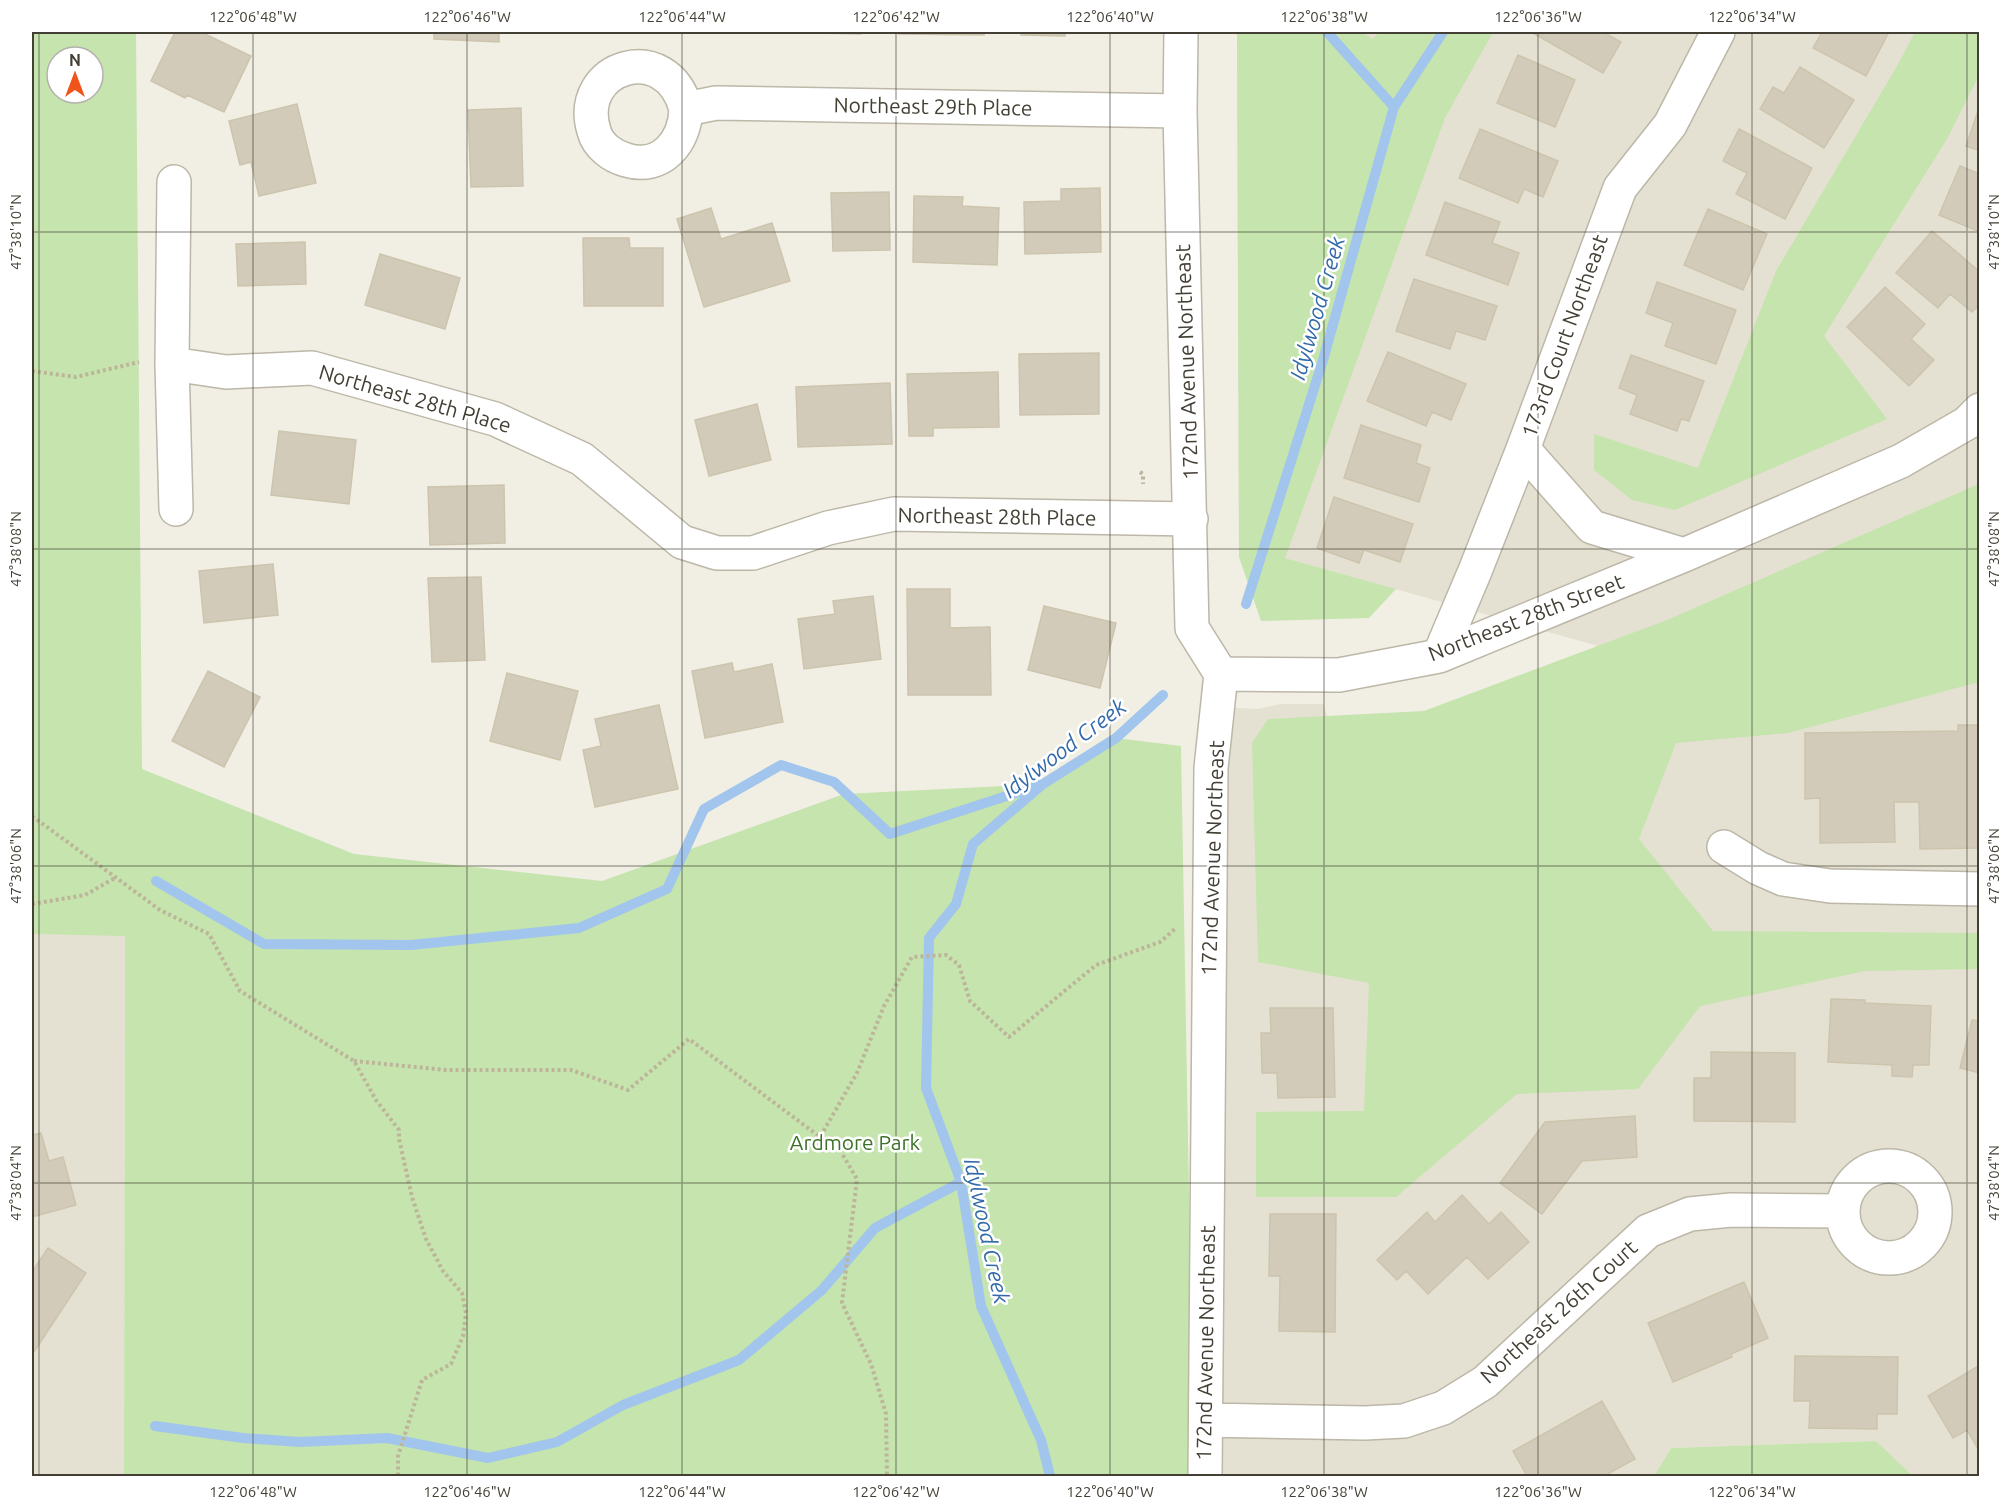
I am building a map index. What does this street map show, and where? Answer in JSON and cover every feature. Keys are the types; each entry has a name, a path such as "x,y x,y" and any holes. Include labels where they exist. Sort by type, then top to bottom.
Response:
{"street":[{"name":"172nd Avenue Northeast","path":"1181,32 1180,111 1192,628 1221,674 1211,768 1205,1476"},
{"name":"173rd Court Northeast","path":"1439,656 1523,449 1620,188 1670,125 1718,32"},
{"name":"Northeast 29th Place","path":"686,109 716,103 1180,111"},
{"path":"174,182 172,364 176,509"},
{"name":"Northeast 28th Place","path":"172,364 226,372 312,368 495,418 582,459 682,542 717,553 753,553 828,528 894,514 1191,519"},
{"name":"Northeast 28th Street","path":"1221,674 1339,675 1439,656 1683,555 1901,461 1967,423 1980,410"},
{"path":"1523,449 1592,528 1683,555"},
{"path":"1724,847 1758,868 1783,879 1830,886 1980,889"},
{"name":"Northeast 26th Court","path":"1206,1420 1365,1424 1404,1421 1443,1407 1485,1382 1648,1231 1690,1214 1731,1210 1842,1211"}],"path":[{"path":"32,371 76,377 138,362"},
{"path":"32,816 160,910 209,934 240,991 354,1061 446,1070 571,1070 628,1090 688,1039 820,1137 838,1147 857,1179 842,1303 871,1364 886,1414 886,1476"},
{"path":"32,904 85,895 115,878"},
{"path":"820,1137 857,1073 884,1006 912,957 946,955 959,965 970,1001 1009,1037 1096,965 1160,942 1210,899"},
{"path":"354,1061 376,1100 399,1130 412,1197 426,1239 443,1271 462,1293 466,1313 463,1336 452,1364 422,1380 398,1456 398,1476"}],"shaded area":[{"path":"1237,32 1979,32 1979,1476 1913,1476 1876,1441 1671,1448 1654,1476 1216,1476 1219,707 1258,709 1280,704 1323,704 1412,954 1600,826 1708,677 1285,558 1239,557"},
{"path":"32,934 125,935 124,1476 32,1476"}],"green space":[{"name":"Ardmore Park","path":"32,32 136,32 142,769 354,854 602,881 844,794 1043,784 1116,738 1181,746 1194,1476 124,1476 125,936 32,934"},
{"path":"1237,32 1362,32 1372,39 1380,32 1493,32 1445,118 1285,558 1396,589 1369,618 1261,621 1239,557"},
{"path":"1915,32 1979,32 1979,75 1947,139 1824,336 1887,419 1675,510 1632,500 1594,470 1594,434 1698,468 1776,271"},
{"path":"1979,484 1979,682 1788,733 1676,743 1639,839 1713,931 1979,933 1979,969 1865,971 1700,1006 1638,1089 1517,1094 1396,1197 1256,1197 1256,1112 1364,1111 1369,983 1258,962 1252,743 1268,719 1424,711 1667,620"},
{"path":"1876,1441 1913,1476 1654,1476 1671,1448"}],"building":[{"path":"175,32 201,32 251,56 224,112 187,95 185,98 151,81"},
{"path":"434,32 499,32 499,42 434,39"},
{"path":"777,32 861,32 861,34"},
{"path":"899,32 984,32 984,35 899,34"},
{"path":"1021,32 1065,32 1065,36 1021,35"},
{"path":"1531,32 1603,32 1621,42 1603,73"},
{"path":"1822,32 1889,32 1866,76 1813,48"},
{"path":"1518,55 1575,80 1555,127 1497,103"},
{"path":"1800,67 1854,100 1824,148 1760,109 1773,87 1784,93"},
{"path":"297,104 316,183 259,196 251,162 240,165 229,121"},
{"path":"1980,105 1980,151 1966,146"},
{"path":"521,108 523,186 471,187 468,110"},
{"path":"1480,129 1558,161 1543,197 1524,189 1518,203 1459,178"},
{"path":"1739,129 1812,168 1785,219 1736,194 1747,173 1723,161"},
{"path":"1960,166 1980,174 1980,232 1939,215"},
{"path":"1100,188 1101,252 1025,254 1024,202 1061,201 1061,189"},
{"path":"889,192 890,250 833,251 831,193"},
{"path":"914,196 963,197 962,206 999,208 997,265 913,262"},
{"path":"1445,202 1500,222 1492,243 1519,253 1508,285 1426,255"},
{"path":"711,208 721,239 772,223 790,281 704,307 677,219"},
{"path":"1708,209 1767,234 1743,290 1684,265"},
{"path":"1932,231 1980,272 1980,304 1972,312 1950,294 1938,308 1896,273"},
{"path":"583,238 629,238 630,248 663,248 663,306 584,306"},
{"path":"305,242 306,284 238,286 236,244"},
{"path":"380,254 460,278 445,329 365,305"},
{"path":"1414,279 1497,306 1485,340 1456,331 1450,349 1396,331"},
{"path":"1657,282 1736,310 1716,364 1665,346 1673,323 1646,313"},
{"path":"1885,287 1925,324 1911,339 1934,360 1909,386 1847,327"},
{"path":"1388,352 1466,384 1451,420 1432,412 1426,426 1367,401"},
{"path":"1099,353 1099,414 1020,415 1019,354"},
{"path":"1631,355 1704,381 1689,421 1681,419 1677,431 1630,414 1637,395 1619,388"},
{"path":"998,372 999,427 933,428 933,436 909,436 907,374"},
{"path":"890,383 892,444 798,447 796,387"},
{"path":"757,404 771,460 709,476 695,420"},
{"path":"1361,425 1421,445 1416,463 1430,468 1419,502 1344,478"},
{"path":"279,431 356,440 349,504 271,495"},
{"path":"504,485 505,543 430,545 428,487"},
{"path":"1334,497 1413,524 1400,562 1364,550 1359,563 1317,548"},
{"path":"273,564 278,615 204,623 199,571"},
{"path":"481,577 485,660 432,662 428,578"},
{"path":"907,589 950,589 950,628 990,627 991,695 908,695"},
{"path":"873,596 881,659 804,669 798,619 835,614 833,601"},
{"path":"1044,606 1116,623 1100,688 1028,670"},
{"path":"732,663 734,672 772,664 783,722 705,738 692,671"},
{"path":"208,671 260,697 224,767 172,741"},
{"path":"507,673 578,691 560,760 490,741"},
{"path":"659,705 678,789 595,807 583,750 601,746 595,719"},
{"path":"1958,725 1980,725 1980,848 1920,849 1919,802 1894,802 1895,842 1820,843 1820,798 1805,799 1805,733 1958,731"},
{"path":"1831,999 1931,1006 1929,1065 1913,1065 1912,1077 1892,1076 1892,1065 1828,1062"},
{"path":"1270,1008 1333,1008 1335,1097 1278,1098 1277,1073 1262,1073 1261,1033 1271,1033"},
{"path":"1972,1020 1980,1021 1980,1073 1960,1068"},
{"path":"1711,1052 1795,1053 1795,1122 1694,1121 1694,1078 1711,1078"},
{"path":"1635,1116 1637,1157 1582,1161 1542,1214 1500,1183 1545,1122"},
{"path":"41,1133 49,1161 63,1157 76,1205 32,1217 32,1135"},
{"path":"1462,1195 1489,1224 1501,1212 1529,1242 1488,1279 1467,1257 1428,1294 1406,1271 1397,1280 1377,1260 1427,1212 1435,1222"},
{"path":"1270,1214 1336,1214 1335,1332 1279,1331 1280,1276 1269,1276"},
{"path":"48,1248 86,1273 32,1355 32,1272"},
{"path":"1744,1282 1768,1338 1731,1354 1732,1357 1673,1382 1648,1323"},
{"path":"1795,1356 1898,1357 1897,1414 1877,1414 1877,1429 1809,1428 1810,1401 1794,1401"},
{"path":"1980,1365 1980,1452 1967,1430 1953,1438 1928,1396"},
{"path":"1602,1401 1635,1459 1604,1476 1527,1476 1513,1451"}],"waterway":[{"path":"1327,32 1394,107"},
{"name":"Idylwood Creek","path":"1246,604 1323,360 1394,107 1443,32"},
{"name":"Idylwood Creek","path":"1050,1476 1041,1440 981,1306 961,1182 926,1088 929,938 956,904 973,844 1043,784 1116,738 1163,695"},
{"path":"156,881 264,944 411,945 579,928 667,889 704,809 781,765 834,782 890,834 1043,784"},
{"path":"155,1426 243,1438 300,1442 387,1438 488,1458 557,1442 623,1405 739,1360 822,1290 875,1228 961,1182"}]}
